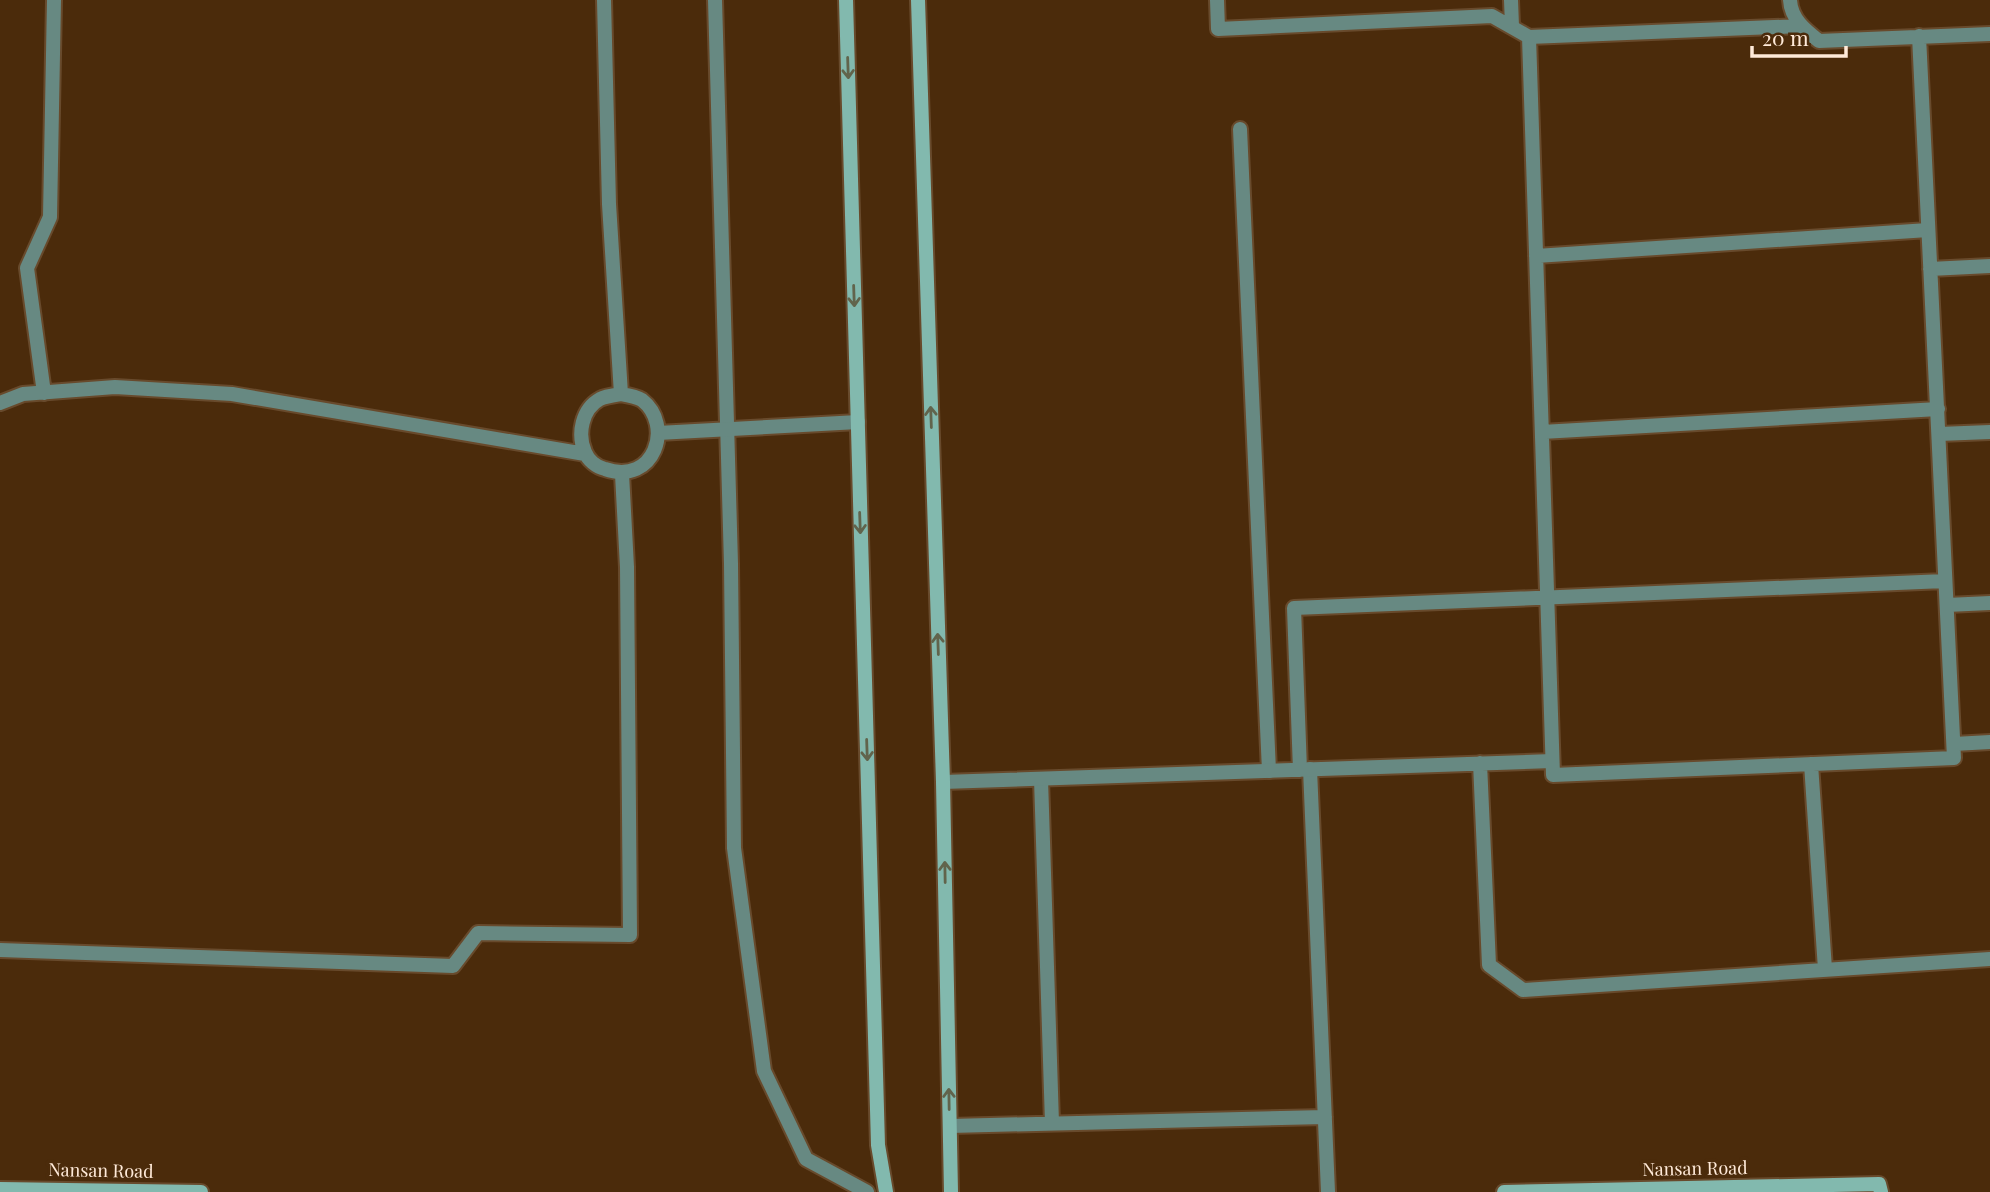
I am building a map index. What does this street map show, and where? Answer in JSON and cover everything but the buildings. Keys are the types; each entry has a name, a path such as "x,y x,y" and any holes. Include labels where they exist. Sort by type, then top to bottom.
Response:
{"main road":[{"path":"846,0 878,1145 886,1192"},
{"path":"919,0 943,782 951,1192"},
{"name":"Nansan Road","path":"1504,1192 1879,1184 1881,1192"},
{"name":"Nansan Road","path":"0,1189 201,1192"}],"street":[{"path":"44,393 27,268 50,217 54,0"},
{"path":"604,0 610,204 621,394"},
{"path":"715,0 727,429 734,848 764,1071 806,1158 867,1192"},
{"path":"1217,0 1218,29 1492,16 1529,37 1800,26"},
{"path":"1511,0 1512,26"},
{"path":"1790,0 1800,26 1819,41 1990,34"},
{"path":"1529,37 1553,775 1954,758 1919,36"},
{"path":"1240,129 1269,771"},
{"path":"1536,256 1928,230"},
{"path":"1930,269 1990,266"},
{"path":"0,403 23,394 115,387 232,394 585,454"},
{"path":"621,394 642,400 652,414 658,433 655,449 647,463 634,472 622,474 597,467 585,454 580,434 585,414 599,400 621,394"},
{"path":"1542,432 1938,409"},
{"path":"658,433 858,422"},
{"path":"1939,434 1990,432"},
{"path":"0,950 453,966 478,933 630,935 626,567 622,474"},
{"path":"1328,1192 1294,608 1945,581"},
{"path":"1947,605 1990,603"},
{"path":"1954,744 1990,742"},
{"path":"943,782 1552,761"},
{"path":"1480,763 1489,965 1523,990 1990,959"},
{"path":"1811,764 1825,969"},
{"path":"1041,779 1052,1123"},
{"path":"950,1126 1325,1117"}]}
